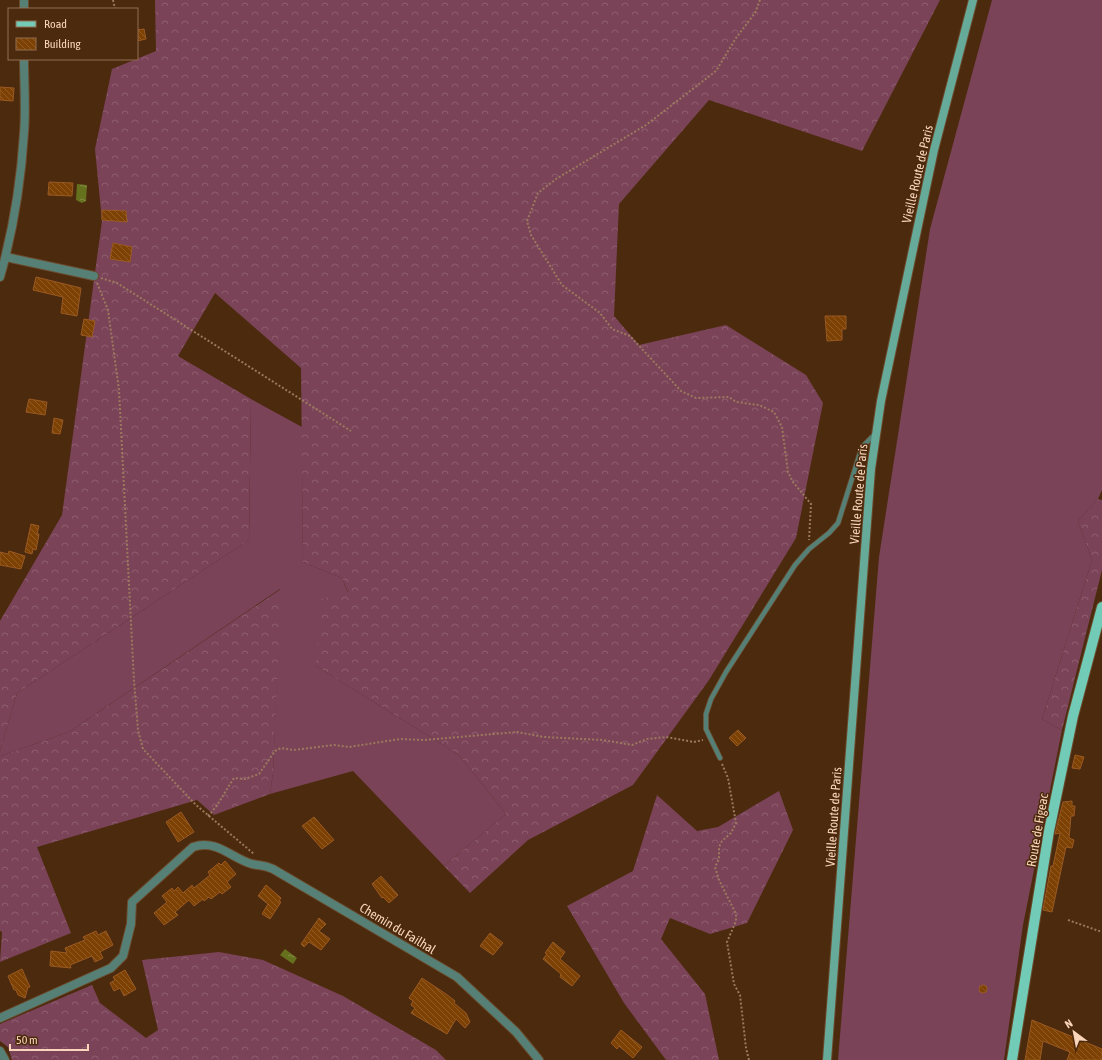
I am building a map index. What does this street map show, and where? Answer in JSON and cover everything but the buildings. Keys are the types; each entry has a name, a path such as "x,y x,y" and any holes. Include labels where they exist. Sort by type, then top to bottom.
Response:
{"main road":[{"name":"Route de Figeac","path":"1012,1060 1049,831 1073,716 1102,607"}],"street":[{"name":"Vieille Route de Paris","path":"827,1060 871,469 881,401 934,150 973,0"},
{"path":"0,277 6,257 19,183 24,131 24,60"},
{"path":"6,257 94,276"},
{"name":"Chemin du Failhal","path":"0,1018 111,968 123,956 131,924 132,902 193,847 204,843 224,850 252,864 263,864 457,977 516,1032 539,1060"},
{"path":"0,1051 5,1060"}],"lane":[{"path":"720,758 710,739 705,722 711,699 726,672 795,565 809,549 829,533 838,522 862,447 876,434"}],"path":[{"path":"760,0 755,13 736,38 716,71 646,125 550,184 538,193 527,221 531,235 562,284 600,313 612,329 630,336 681,390 696,398 729,397 736,402 759,405 774,412 782,427 788,472 793,482 811,504 809,549"},
{"path":"94,276 108,310 119,390 138,730 143,749 208,816 250,851 263,864"},
{"path":"94,276 117,282 351,431"},
{"path":"208,816 218,806 222,796 234,778 245,778 262,772 275,751 281,748 293,750 334,745 349,747 400,739 424,740 517,732 544,737 603,740 632,745 647,739 666,737 694,742 710,739"},
{"path":"720,758 728,778 736,823 731,833 719,847 719,859 715,867 719,880 736,914 736,921 727,942 734,984 740,995 746,1048 749,1060"},
{"path":"1068,920 1102,932"}],"green space":[{"path":"155,0 940,0 862,151 709,100 619,204 614,316 639,345 726,325 806,375 823,403 796,538 709,680 633,785 528,840 470,893 444,866 506,814 459,755 316,666 321,599 348,592 342,578 303,562 301,368 215,293 178,356 251,399 249,540 17,693 0,751 0,621 62,515 102,221 95,149 112,69 134,60 138,60 138,58 156,51"},
{"path":"992,0 1102,0 1102,490 1098,499 1078,521 1092,560 1042,719 1062,730 1023,925 1004,1060 838,1060 879,557 930,229"},
{"path":"251,399 302,427 303,562 342,578 348,593 316,666 459,755 506,814 444,866 353,771 270,794 273,773 280,589 69,732 0,756 0,751 17,693 249,540"},
{"path":"1098,499 1102,500 1102,570 1062,730 1042,719 1092,560 1078,521"},
{"path":"281,589 273,773 270,794 214,815 197,800 37,847 71,933 0,962 2,932 0,931 0,756 69,732"},
{"path":"779,791 793,830 747,923 710,934 670,918 661,939 705,994 719,1060 666,1060 624,1003 567,906 633,871 657,795 697,831 718,827"},
{"path":"219,952 263,960 343,996 436,1050 446,1060 12,1060 8,1047 0,1041 0,1024 92,985 100,1003 146,1038 158,1030 142,960"}],"water":[{"path":"77,184 87,185 86,201 82,203 76,200"},
{"path":"285,949 297,958 293,964 280,955"}]}
